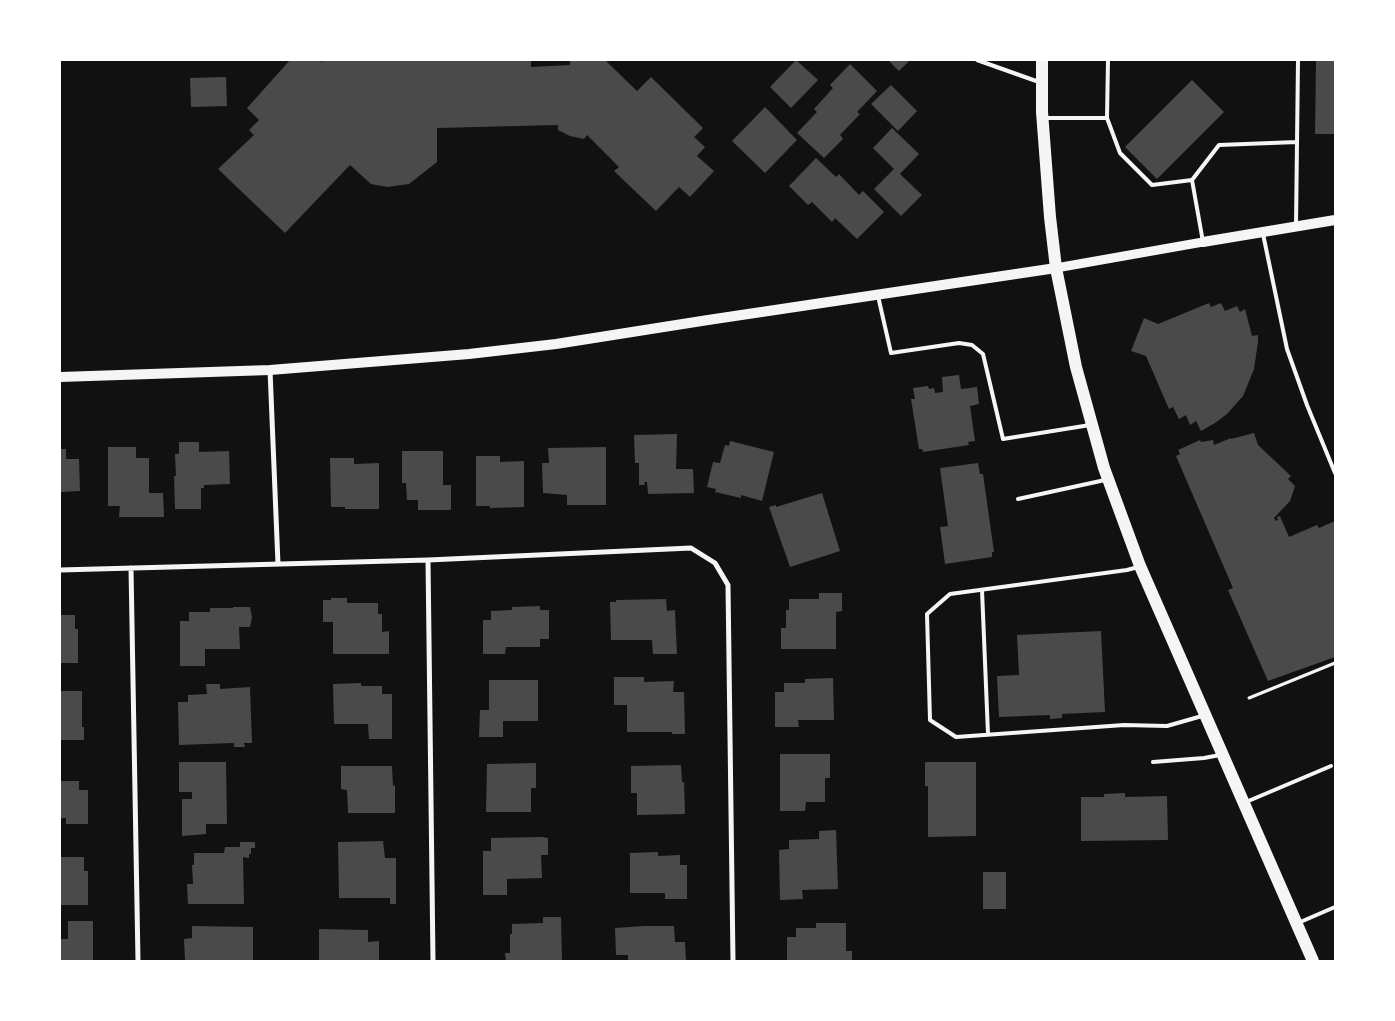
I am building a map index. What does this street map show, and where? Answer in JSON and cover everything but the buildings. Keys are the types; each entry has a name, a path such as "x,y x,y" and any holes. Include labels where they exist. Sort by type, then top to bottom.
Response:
{"main road":[{"path":"1042,60 1042,118 1056,268 1076,367 1107,479 1140,566 1313,961"},
{"path":"1203,242 1335,220"},
{"path":"60,377 270,370 469,354 556,344 1056,268"}],"street":[{"path":"1056,268 1203,242"},
{"path":"270,370 278,564"},
{"path":"60,570 428,560 691,548 715,563 728,585 733,961"},
{"path":"428,560 433,961"},
{"path":"131,568 138,961"}],"lane":[{"path":"977,60 1042,84"},
{"path":"1108,60 1107,118 1120,153 1152,185 1192,180 1219,145 1298,142"},
{"path":"1296,226 1298,60"},
{"path":"1042,118 1107,118"},
{"path":"1192,180 1203,242"},
{"path":"1263,232 1287,350 1335,473"},
{"path":"877,294 891,353 959,343 972,345 983,354 1003,439 1092,425"},
{"path":"1018,499 1107,479"},
{"path":"1140,566 1126,570 950,594 927,614 930,720 956,737 1124,725 1167,726 1206,715"},
{"path":"982,590 988,734"},
{"path":"1152,762 1204,758 1222,754"},
{"path":"1243,803 1331,766"},
{"path":"1297,923 1335,907"}],"path":[{"path":"1249,698 1335,662"}]}
